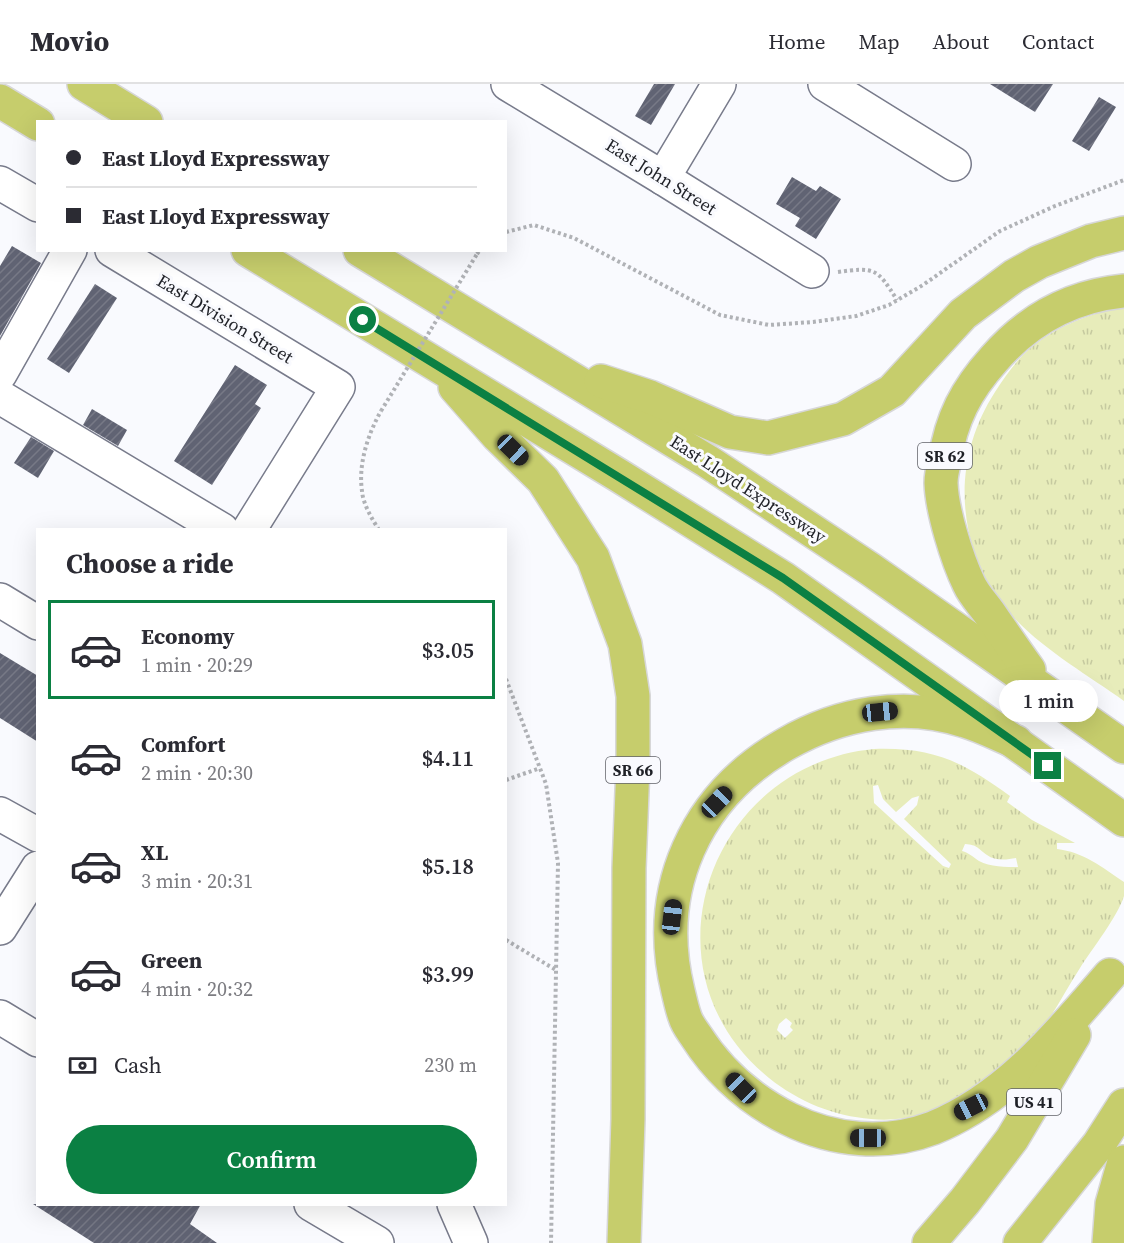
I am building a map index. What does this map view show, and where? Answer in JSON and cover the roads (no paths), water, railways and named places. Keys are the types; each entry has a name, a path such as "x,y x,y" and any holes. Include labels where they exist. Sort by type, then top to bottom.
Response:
{"highway":[{"path":"84,84 143,120"},
{"path":"0,101 36,123"},
{"path":"547,363 650,397 730,432 768,438 843,419 892,391 963,314 1014,276 1039,262 1091,241 1124,233"},
{"name":"SR 66","path":"251,252 432,362 498,435 543,480 593,558 625,644 633,696 629,868 628,1119 624,1243"},
{"name":"East Lloyd Expressway","path":"363,252 678,443 817,533 1124,747"},
{"name":"SR 62","path":"1043,689 969,585 947,519 941,482 945,456 952,428 963,400 980,374 1004,348 1037,320 1078,300 1124,291"},
{"path":"432,362 783,578 1124,820"},
{"path":"1016,742 966,721 932,712 896,710 863,714 830,724 799,736 768,754 717,802 696,831 682,861 669,936 675,977 685,1018 708,1055 741,1088 770,1109 806,1127 847,1138 888,1139 932,1128 971,1107 1012,1079 1054,1039 1117,963"},
{"name":"US 41","path":"929,1243 965,1201 1012,1139 1117,963"},
{"path":"1020,1243 1099,1144 1124,1105"},
{"path":"1109,1243 1112,1204 1124,1162"}],"street":[{"name":"East John Street","path":"508,84 812,272"},
{"path":"663,178 719,84"},
{"path":"825,84 954,164"},
{"path":"0,183 36,204"},
{"path":"0,374 69,252"},
{"name":"East Division Street","path":"115,252 338,387 250,528"},
{"path":"0,397 219,528"},
{"path":"0,600 36,622"},
{"path":"0,814 36,834"},
{"path":"0,928 36,871"},
{"path":"0,1017 36,1039"},
{"path":"314,1206 377,1243"},
{"path":"455,1206 471,1243"}]}
